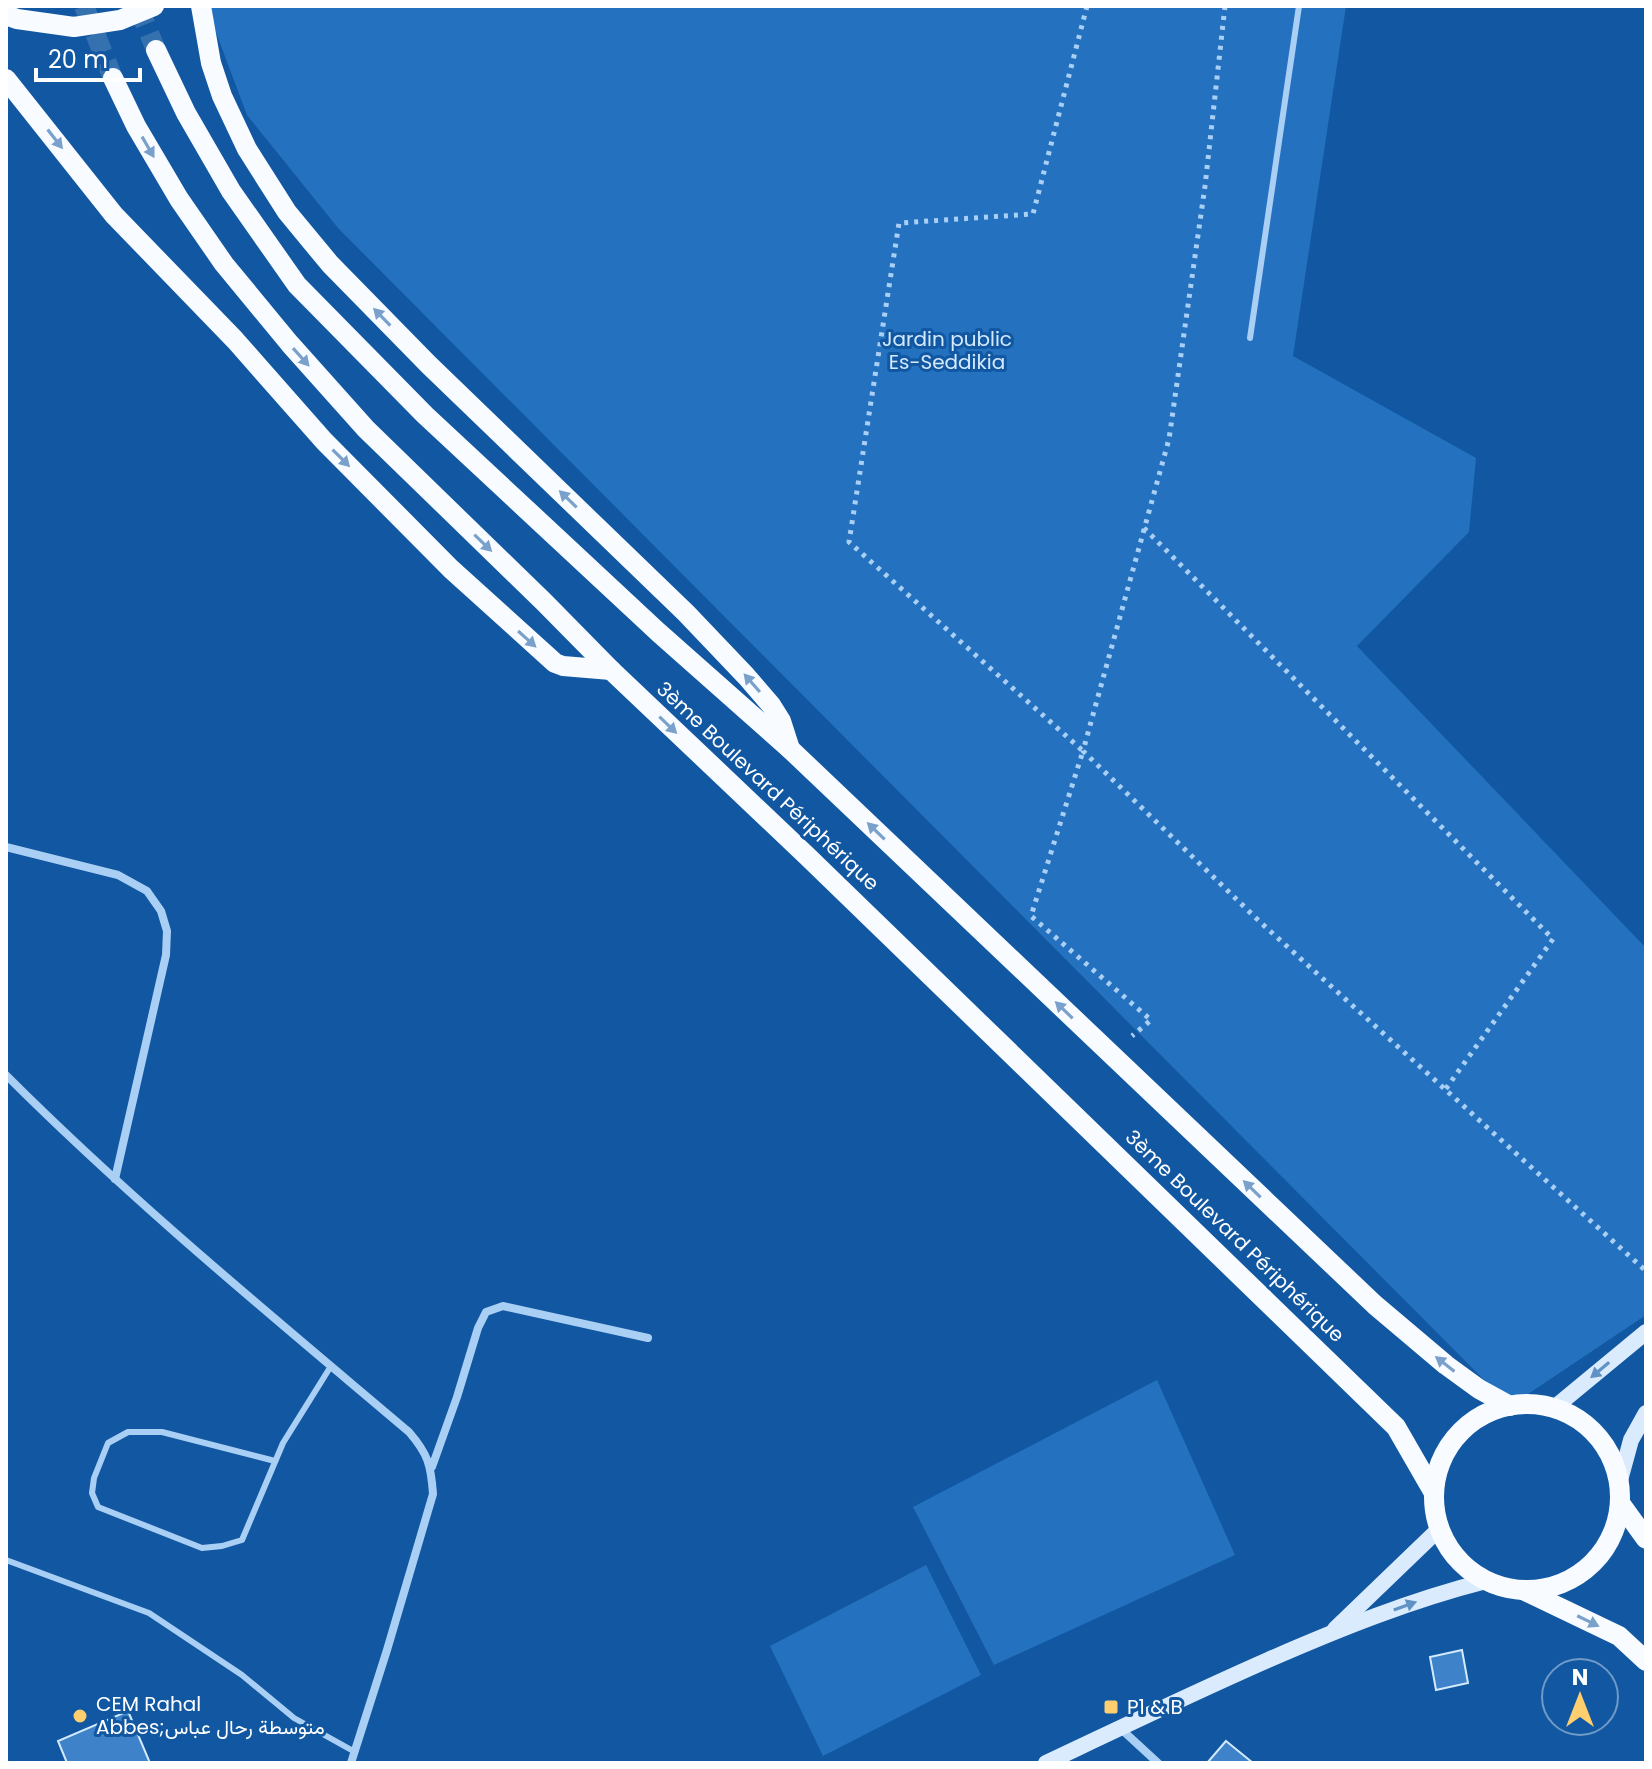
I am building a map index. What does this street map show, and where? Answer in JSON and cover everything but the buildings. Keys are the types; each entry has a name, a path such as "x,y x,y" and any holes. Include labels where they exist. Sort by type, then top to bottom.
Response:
{"main road":[{"path":"6,15 74,27 120,20 154,6"},
{"path":"201,6 211,63 222,96 247,149 287,212 330,264 429,365 686,613 746,676 781,721 790,749"},
{"name":"3ème Boulevard Périphérique","path":"156,50 186,113 231,191 297,285 436,425 658,632 790,749 1375,1305 1446,1365 1479,1389 1510,1406"},
{"name":"3ème Boulevard Périphérique","path":"113,78 136,126 179,199 224,264 366,429 611,670 819,866 1396,1427 1434,1493"},
{"path":"6,79 114,215 235,340 324,441 451,569 555,663 611,670"},
{"path":"1554,1408 1646,1332"},
{"path":"1646,1413 1631,1440 1620,1493 1616,1526 1605,1548 1590,1566 1570,1580 1547,1588 1523,1590 1486,1581 1466,1568 1450,1550 1434,1511 1436,1473 1444,1453 1456,1436 1490,1412 1532,1404 1554,1408 1592,1430 1606,1447 1615,1467 1620,1493 1646,1539"},
{"path":"1331,1632 1439,1529"},
{"path":"1046,1763 1331,1632 1442,1592 1486,1581"},
{"path":"1523,1590 1619,1636 1646,1661"}],"street":[{"path":"6,847 118,875 147,891 161,911 167,931 166,955 115,1179"},
{"path":"6,1075 162,1223 409,1432 425,1450 432,1468 433,1494 351,1763"},
{"path":"432,1468 486,1312 503,1306 648,1338"},
{"path":"1120,1728 1158,1763"}],"lane":[{"path":"1250,338 1299,6"},
{"path":"275,1461 162,1432 128,1432 108,1443 94,1478 92,1493 98,1507 202,1548 242,1540 283,1443 331,1366"},
{"path":"6,1560 149,1613 242,1675 294,1718 355,1752"}],"path":[{"path":"1087,6 1033,214 899,223 849,542 1083,751 1259,921 1646,1271"},
{"path":"1110,1054 1151,1020 1031,916 1083,751 1169,439 1205,186 1225,6"},
{"path":"1144,528 1553,939 1445,1090"}],"green space":[{"name":"Jardin public Es-Seddikia","path":"206,6 1346,6 1293,356 1476,458 1469,532 1357,646 1646,948 1646,1315 1510,1406 338,228 247,115"},
{"path":"1157,1380 1235,1555 994,1665 913,1507"},
{"path":"926,1565 981,1675 823,1756 770,1646"}],"tunnel":[{"path":"84,6 113,78"},
{"path":"138,6 156,50"}],"place":[{"name":"P1 & B","path":"1111,1707"},
{"name":"CEM Rahal Abbes;متوسطة رحال عباس","path":"80,1716"}]}
